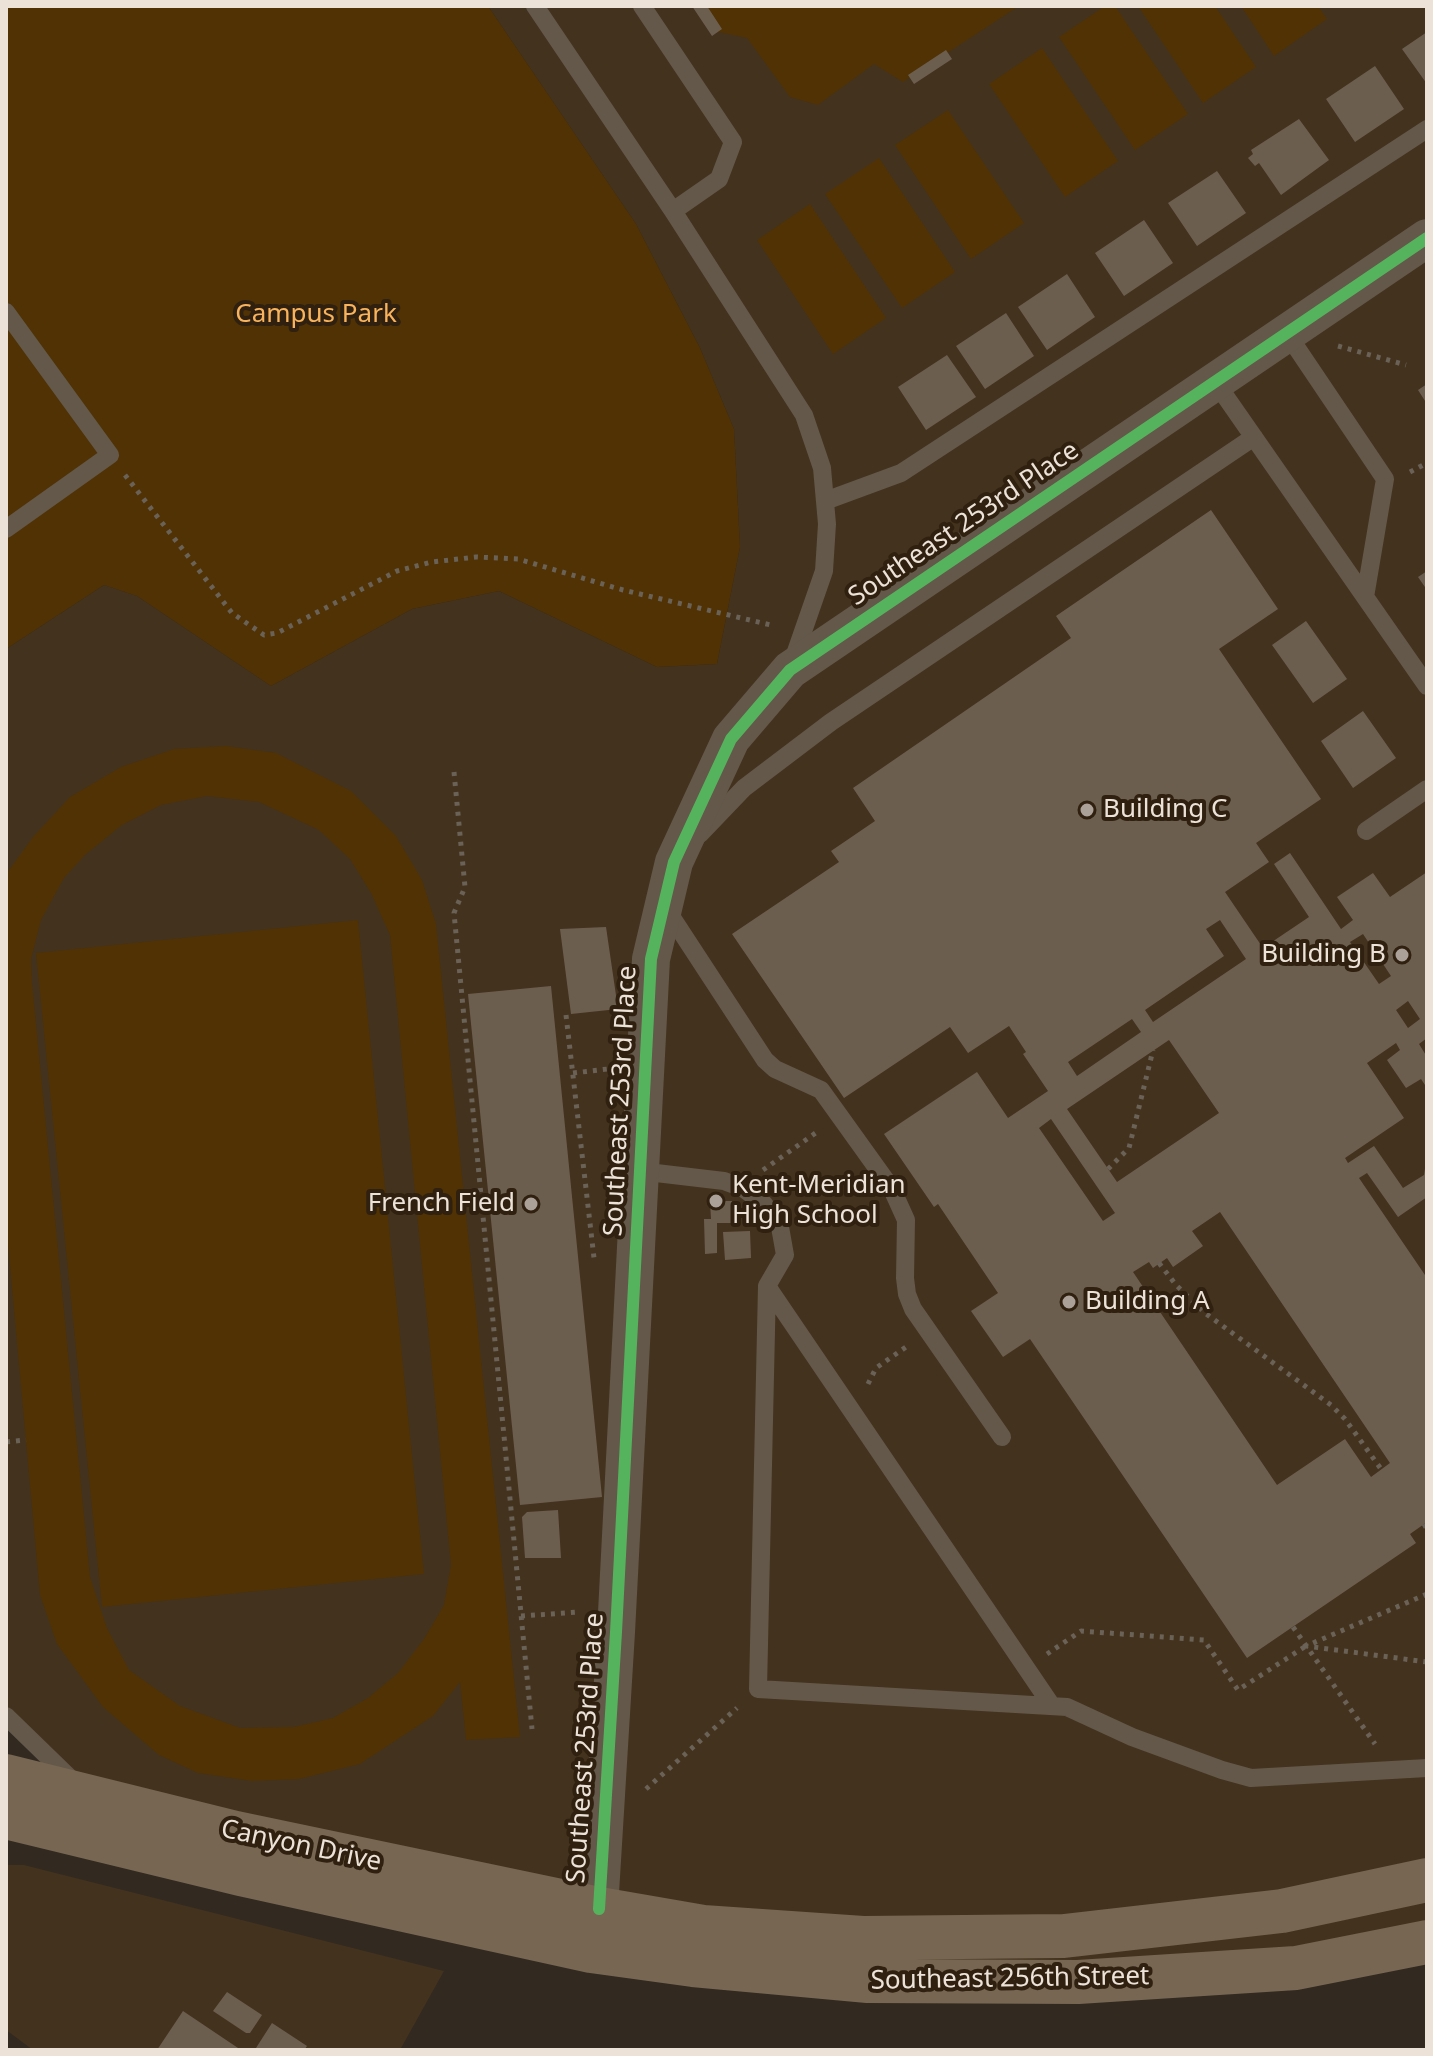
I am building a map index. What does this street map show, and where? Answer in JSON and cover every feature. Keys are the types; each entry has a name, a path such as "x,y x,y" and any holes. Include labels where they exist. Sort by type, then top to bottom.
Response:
{"main road":[{"name":"Canyon Drive","path":"6,1776 236,1833 595,1930"},
{"name":"Canyon Drive","path":"6,1817 241,1874 595,1930"},
{"name":"Southeast 256th Street","path":"595,1930 703,1927 863,1938 1064,1936 1282,1911 1427,1880"},
{"name":"Southeast 256th Street","path":"595,1930 693,1965 868,1981 1078,1982 1296,1968 1427,1942"}],"street":[{"name":"Southeast 253rd Place","path":"595,1930 617,1609 651,959 674,862 731,739 790,670 1427,238"}],"lane":[{"path":"535,6 673,211 804,415 822,468 827,524 824,571 790,670"},
{"path":"642,6 733,142 719,179 673,211"},
{"path":"825,501 901,473 1427,129"},
{"path":"6,312 110,455 6,529"},
{"path":"1286,332 1385,479 1365,597"},
{"path":"1214,380 1427,686"},
{"path":"674,862 744,788 831,722 1254,437"},
{"path":"1366,831 1427,789"},
{"path":"664,904 765,1060 775,1069 821,1090 892,1189 906,1220 905,1278 913,1309 1002,1437"},
{"path":"639,1171 724,1181 743,1188 764,1204 780,1227 785,1255 767,1286 758,1689 1067,1707 1132,1737 1251,1778 1427,1768"},
{"path":"767,1286 1052,1706"},
{"path":"6,1716 86,1795"}],"path":[{"path":"1286,332 1406,365"},
{"path":"110,455 232,613 264,635 277,633 397,571 432,562 476,557 518,559 623,590 803,632"},
{"path":"454,772 465,887 454,913 532,1729"},
{"path":"566,1015 595,1262"},
{"path":"1108,1169 1129,1148 1153,1050"},
{"path":"770,1165 817,1132"},
{"path":"1159,1263 1205,1313 1331,1405 1345,1419 1381,1469"},
{"path":"876,1368 908,1346"},
{"path":"6,1442 26,1440"},
{"path":"1027,1668 1081,1631 1204,1640 1238,1690 1306,1646 1427,1594"},
{"path":"521,1616 617,1609"},
{"path":"1293,1627 1392,1770"},
{"path":"1306,1646 1427,1662"},
{"path":"603,1827 758,1689"}],"shaded area":[{"name":"Kent-Meridian High School","path":"488,6 1427,6 1427,1924 1295,1947 1085,1963 867,1964 134,1836 6,1716 6,649 104,585 137,596 271,686 412,609 499,591 657,667 717,664 740,547 734,429 700,348 636,224"},
{"path":"6,1865 24,1865 444,1971 400,2050 33,2050 6,2030"}],"green space":[{"name":"Campus Park","path":"6,6 488,6 636,224 700,348 734,429 740,547 717,664 657,667 499,591 412,609 271,686 137,596 104,585 6,649"},
{"path":"698,6 1019,6 903,82 874,64 818,105 790,97 747,38 714,31"},
{"path":"1105,6 1115,6 1188,114 1135,150 1059,37"},
{"path":"1138,6 1215,6 1256,67 1203,103"},
{"path":"1241,6 1318,6 1327,19 1274,56"},
{"path":"1042,48 1118,161 1065,197 989,84"},
{"path":"948,110 1024,223 971,259 895,145"},
{"path":"879,158 955,272 902,308 825,194"},
{"path":"810,204 886,318 833,354 757,240"},
{"path":"226,746 276,753 351,791 396,836 422,880 436,924 520,1737 466,1740 460,1682 433,1716 360,1764 299,1779 252,1781 198,1773 159,1755 103,1707 57,1644 40,1595 6,1222 6,874 33,837 70,797 121,767 174,749","holes":["207,796 259,802 319,830 350,859 371,893 390,935 451,1565 444,1605 424,1639 398,1673 368,1698 333,1718 294,1727 240,1728 180,1706 129,1670 107,1628 90,1577 31,959 41,920 64,878 85,855 122,825 161,805"]},
{"path":"358,920 424,1574 102,1607 36,953"}],"building":[{"path":"692,6 707,6 722,29 712,36"},
{"path":"1427,32 1427,84 1402,49"},
{"path":"946,50 952,59 914,84 908,75"},
{"path":"1375,66 1404,109 1355,142 1326,99"},
{"path":"1299,119 1329,160 1281,195 1259,163 1255,166 1248,158 1253,154 1251,150"},
{"path":"1217,171 1246,213 1197,246 1168,203"},
{"path":"1144,220 1173,263 1124,296 1095,253"},
{"path":"1067,274 1095,317 1047,350 1018,307"},
{"path":"1006,313 1034,356 985,389 956,346"},
{"path":"947,355 976,397 926,430 898,387"},
{"path":"1427,384 1427,404 1418,390"},
{"path":"1211,510 1278,609 1219,649 1321,799 1256,843 1269,862 1225,892 1263,948 1309,917 1274,864 1290,853 1341,929 1353,920 1337,897 1373,873 1390,897 1427,872 1427,1038 1419,1044 1427,1057 1427,1088 1421,1079 1406,1088 1387,1060 1400,1050 1396,1043 1367,1063 1404,1118 1345,1158 1348,1163 1374,1146 1403,1188 1424,1175 1427,1156 1427,1197 1398,1217 1367,1173 1359,1178 1427,1278 1427,1522 1410,1534 1416,1543 1247,1658 1030,1339 1003,1357 971,1311 998,1293 938,1204 934,1207 884,1134 977,1072 1008,1118 1048,1091 1023,1054 1026,1052 1009,1026 968,1053 950,1027 844,1098 732,934 839,862 831,851 875,821 853,788 1071,638 1056,616","holes":["1220,920 1246,959 1153,1022 1145,1010 1224,956 1206,929","1363,934 1391,976 1379,984 1350,942","1408,1001 1420,1019 1408,1028 1396,1010","1132,1019 1141,1032 1077,1076 1068,1062","1169,1040 1219,1113 1117,1182 1067,1109","1051,1119 1115,1213 1103,1221 1039,1128","1220,1212 1390,1463 1371,1477 1345,1439 1277,1485 1133,1272 1149,1262 1153,1268 1167,1258 1173,1267 1203,1246 1192,1231"]},
{"path":"1427,571 1427,590 1418,577"},
{"path":"1306,621 1347,679 1313,703 1272,645"},
{"path":"1363,711 1396,758 1353,788 1321,741"},
{"path":"606,927 618,1009 571,1014 560,929"},
{"name":"French Field","path":"551,986 602,1497 520,1505 468,994"},
{"path":"710,1201 732,1201 733,1223 717,1223 717,1253 705,1254 704,1219 711,1219"},
{"path":"750,1231 751,1258 725,1260 723,1232"},
{"path":"558,1510 561,1558 525,1558 522,1517 527,1512"},
{"path":"227,1992 262,2015 250,2033 213,2011"},
{"path":"183,2011 241,2050 157,2050"},
{"path":"272,2023 307,2046 304,2050 256,2048"}],"cycle path":[{"path":"599,1909 651,959 674,862 731,739 790,670 1427,238"}],"place":[{"name":"Building C","path":"1087,810"},
{"name":"Building B","path":"1402,955"},
{"name":"Kent-Meridian High School","path":"716,1201"},
{"name":"French Field","path":"531,1204"},
{"name":"Building A","path":"1069,1302"}]}
